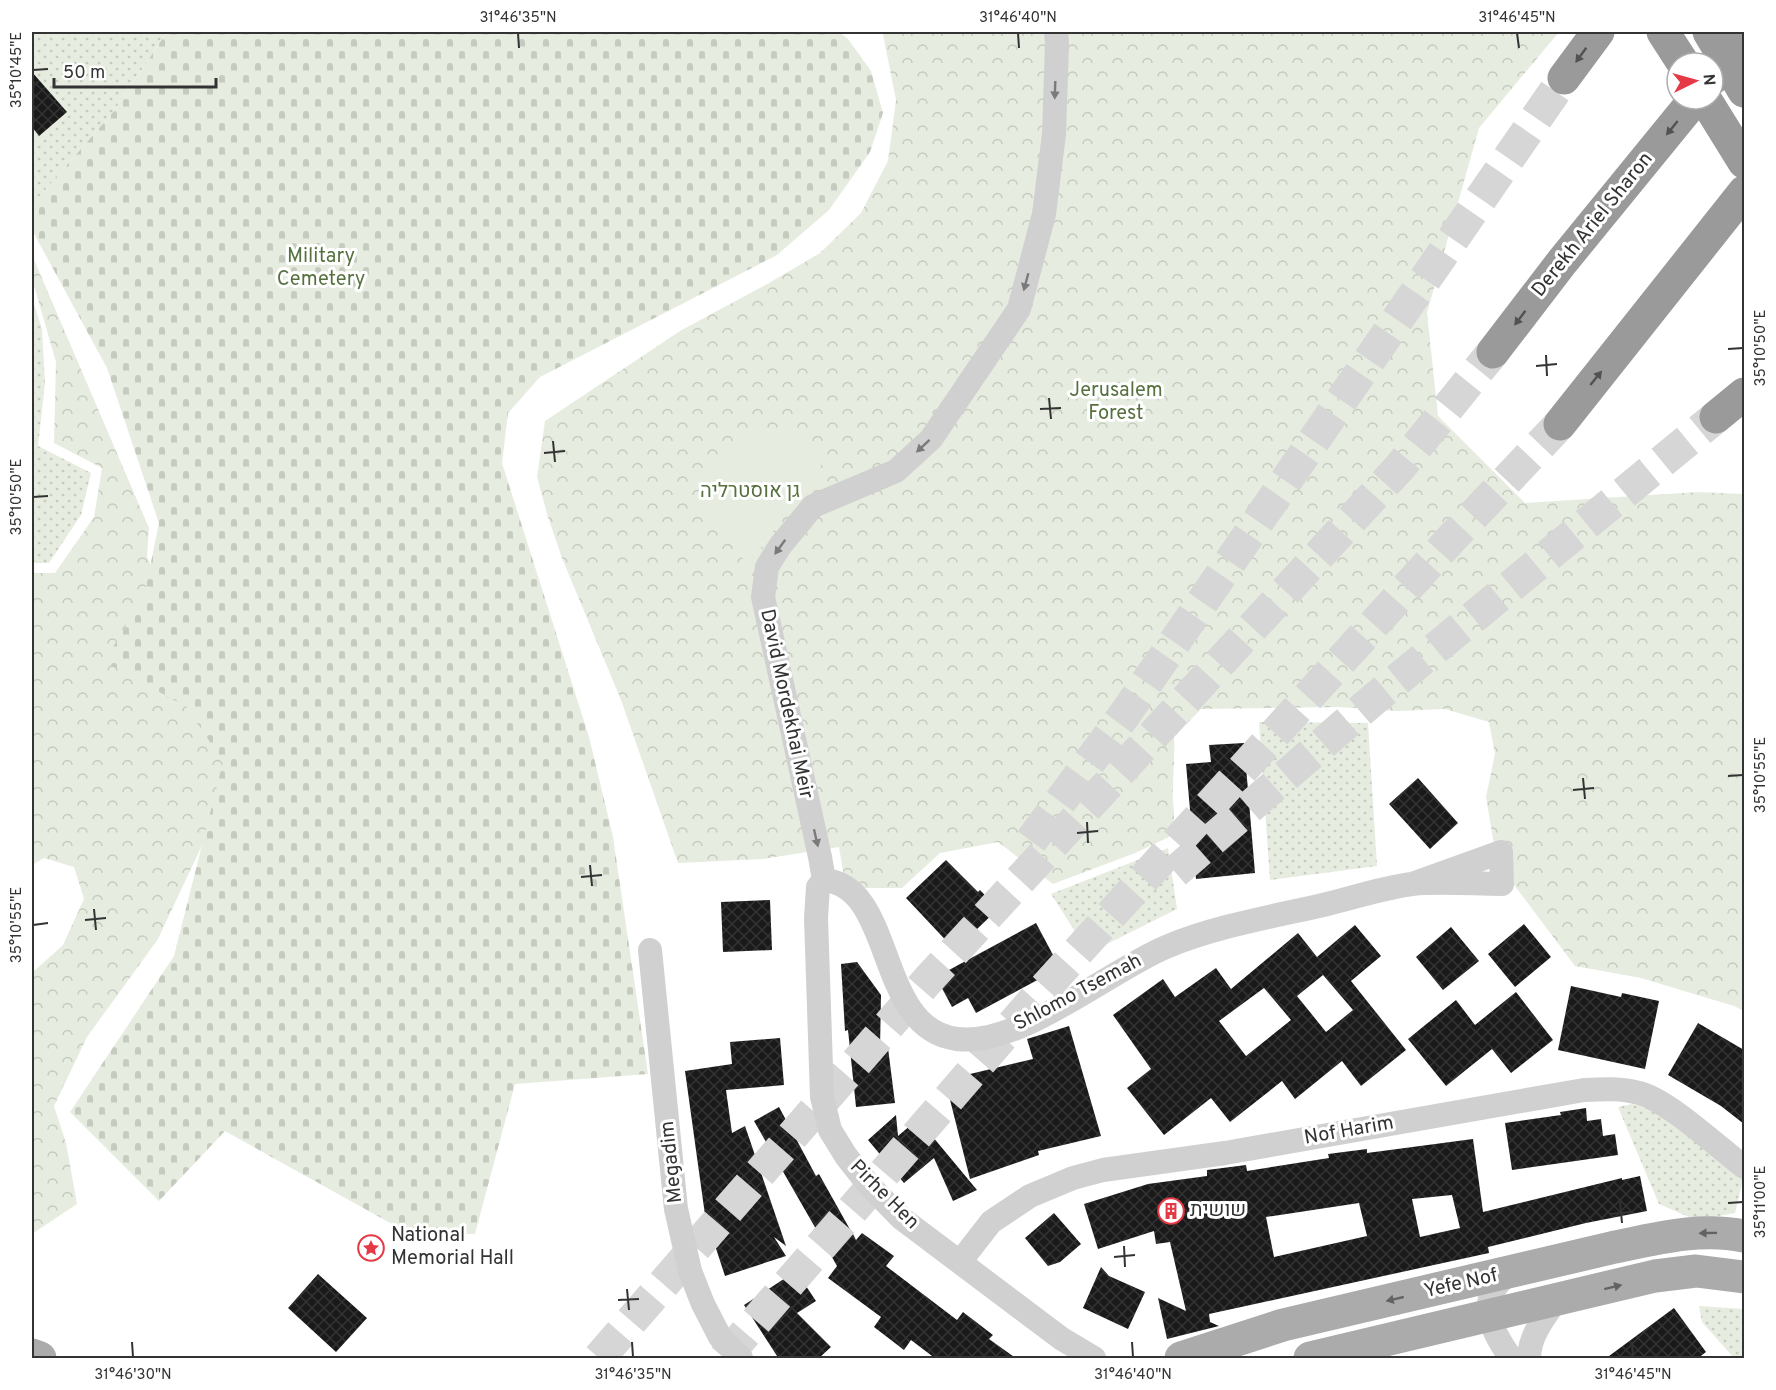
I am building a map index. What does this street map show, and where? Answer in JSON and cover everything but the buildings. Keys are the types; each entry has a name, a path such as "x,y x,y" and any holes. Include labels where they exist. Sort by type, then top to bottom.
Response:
{"highway":[{"path":"1564,78 1598,32"},
{"path":"1663,32 1675,51"},
{"path":"1708,32 1744,91"},
{"path":"1725,63 1744,39"},
{"name":"Derekh Ariel Sharon","path":"1493,352 1562,262 1685,111"},
{"path":"1712,111 1744,162"},
{"path":"1560,424 1744,192"},
{"path":"1716,417 1744,394"}],"main road":[{"name":"Yefe Nof","path":"1182,1359 1283,1325 1615,1247 1670,1236 1702,1233 1730,1233 1744,1236"},
{"name":"Yefe Nof","path":"1310,1359 1656,1276 1696,1271 1744,1277"},
{"path":"32,1355 40,1359"}],"street":[{"name":"David Mordekhai Meir","path":"824,880 763,597 767,567 780,546 813,506 896,471 931,439 1019,309 1044,214 1054,134 1056,32"},
{"name":"Shlomo Tsemah","path":"824,880 842,884 858,898 885,952 903,1000 935,1033 957,1040 977,1039 1025,1024 1053,1011 1123,969 1166,947 1217,929 1412,884"},
{"name":"Pirhe Hen","path":"824,880 818,887 816,918 822,1097 830,1130 846,1156 868,1184 901,1218 1062,1339 1094,1359"},
{"name":"Megadim","path":"650,950 676,1209 685,1250 690,1271 707,1312 720,1337 741,1359"},
{"name":"Nof Harim","path":"960,1262 991,1222 1030,1196 1073,1178 1103,1170 1225,1153 1584,1090 1618,1089 1641,1093 1662,1103 1744,1167"},
{"path":"1512,1359 1496,1333 1490,1316 1489,1298 1501,1279 1513,1272"},
{"path":"1529,1359 1535,1335 1556,1301"}],"green space":[{"path":"32,32 167,32 114,111 32,205"},
{"name":"Military Cemetery","path":"167,32 839,32 848,39 871,71 883,113 870,152 829,210 777,255 540,377 508,413 502,463 589,737 613,837 648,1074 515,1084 475,1234 410,1234 225,1131 159,1201 70,1112 174,956 223,762 187,707 104,662 144,596 159,523 107,368 32,230 32,205 114,111"},
{"name":"Jerusalem Forest","path":"879,32 1559,32 1479,128 1427,313 1438,416 1525,503 1698,492 1744,494 1744,1011 1641,978 1575,966 1497,862 1486,797 1495,754 1489,722 1445,709 1396,711 1339,707 1201,709 1174,737 1174,818 1169,837 1135,853 1053,884 998,842 940,853 902,888 846,888 839,847 763,859 678,863 621,700 562,558 548,517 537,477 545,421 680,331 820,253 861,213 888,161 896,100 883,34"},
{"path":"32,255 149,528 147,557 193,652 233,753 220,807 158,939 87,1037 54,1106 66,1143 77,1204 32,1234 32,973 63,945 84,899 74,867 44,858 32,865 32,573 55,573 94,517 102,468 54,443 56,362 32,284"},
{"path":"32,298 42,329 45,383 38,446 91,473 81,515 49,563 32,563"},
{"name":"גן אוסטרליה","path":"761,432 804,432 825,460 748,566 705,505 698,481 705,463 719,460 735,447"},
{"path":"1259,722 1368,723 1377,866 1270,880"},
{"path":"1168,848 1177,909 1089,953 1051,894"},
{"path":"1632,1104 1656,1111 1744,1176 1735,1213 1696,1220 1659,1204 1618,1107"},
{"path":"1699,1306 1744,1309 1744,1358 1734,1358 1702,1322"}],"tunnel":[{"path":"1031,841 1125,714 1564,78"},
{"path":"599,1358 928,980 1400,467 1493,352"},
{"path":"1175,872 1373,700 1716,417"},
{"path":"724,1358 1034,1000 1452,538 1560,424"}],"place":[{"name":"שושית","path":"1171,1211"},
{"name":"National Memorial Hall","path":"371,1248"}]}
